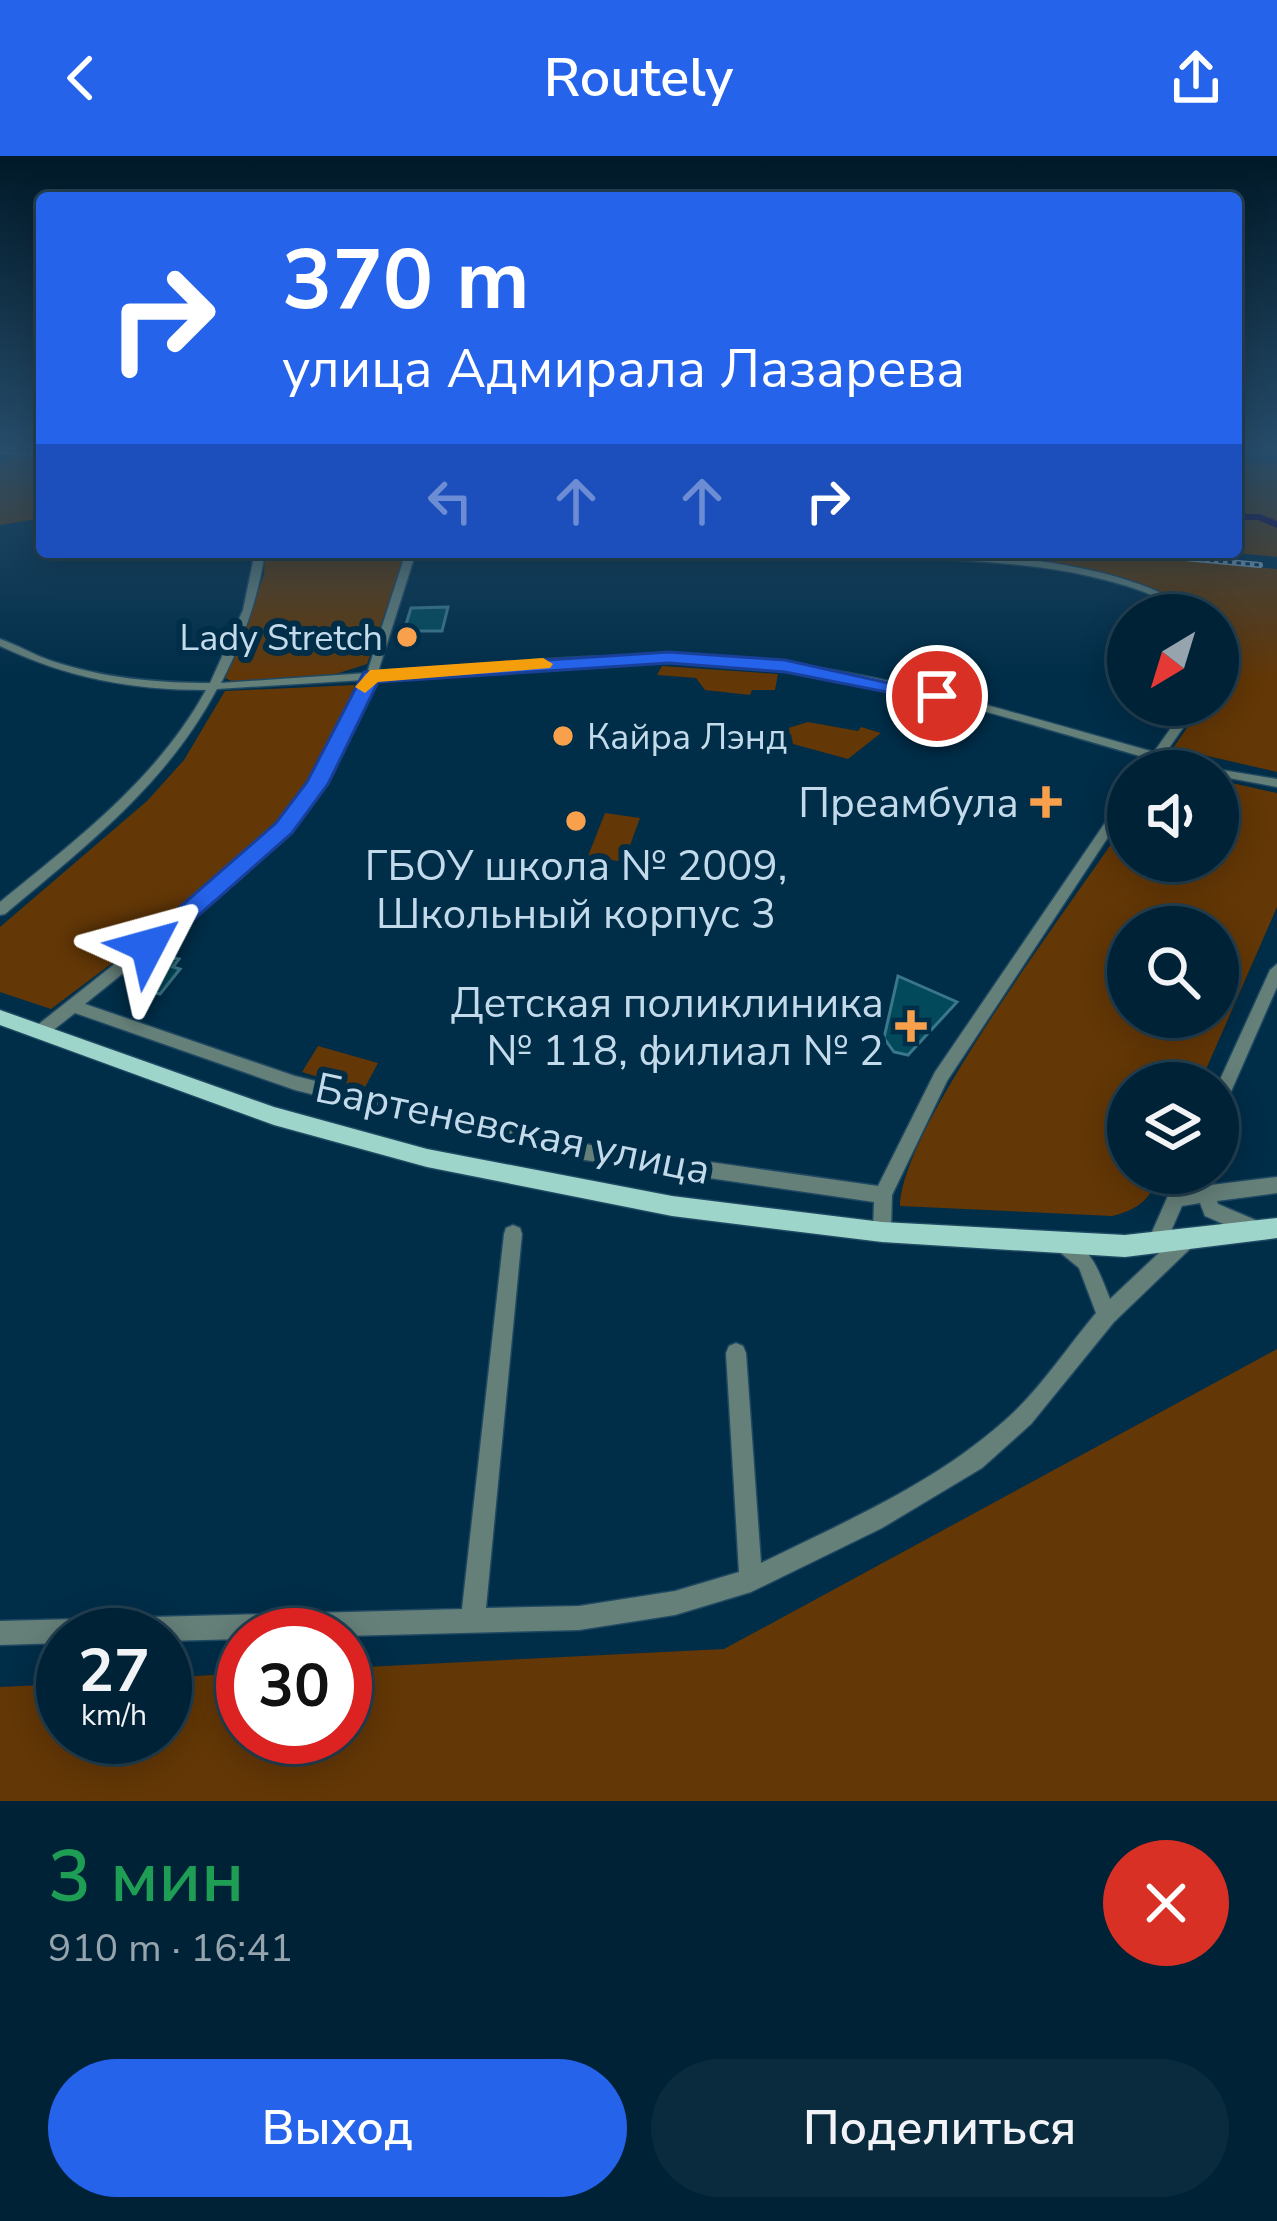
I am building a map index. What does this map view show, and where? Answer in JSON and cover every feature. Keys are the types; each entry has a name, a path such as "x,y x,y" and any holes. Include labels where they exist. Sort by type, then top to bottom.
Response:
{"main road":[{"name":"Бартеневская улица","path":"0,1017 274,1116 427,1158 672,1206 882,1232 1063,1244 1157,1241 1269,1229"}],"street":[{"path":"0,910 152,777 210,686 247,615 259,558"},
{"path":"40,1031 236,875 284,828 317,784 370,676 409,558"},
{"path":"938,558 1112,578 1160,594"},
{"path":"0,642 83,674 210,686 637,658 751,662 891,684 1131,750"},
{"path":"1239,776 1277,783"},
{"path":"882,1232 883,1195 940,1076 1107,829"},
{"path":"1236,1062 1277,970"},
{"path":"73,1006 296,1083 564,1149 883,1195"},
{"path":"1239,1190 1277,1185"},
{"path":"1157,1241 1179,1194"},
{"path":"1177,1198 1210,1194"},
{"path":"1202,1195 1222,1217 1269,1229"},
{"path":"473,1621 513,1234"},
{"path":"0,1633 607,1615 675,1603 751,1580 874,1520 974,1460 1042,1399 1107,1315 1188,1238"},
{"path":"1063,1244 1085,1262 1107,1315"},
{"path":"736,1352 751,1580"}],"shaded area":[{"path":"1242,526 1277,526 1277,557 1242,554"},
{"path":"265,558 404,558 367,664 336,674 234,682 225,678 264,575"},
{"path":"977,558 1165,558 1277,569 1277,772 1239,763 1239,750 1173,748 1188,726 1239,726 1239,594 1158,594 1089,571"},
{"path":"662,666 778,674 775,690 752,690 750,695 705,690 696,678 657,675"},
{"path":"355,685 310,789 290,813 164,924 51,1009 0,992 0,927 147,801 184,760 225,691"},
{"path":"808,722 881,733 848,759 793,744 791,734 772,733"},
{"path":"1239,785 1277,793 1277,907 1239,994 1239,906 1107,906 1107,1038 1220,1038 1209,1062 1107,1062 1107,1194 1148,1197 1112,1216 900,1206 908,1169 929,1122 1107,849 1107,882 1239,882"},
{"path":"605,813 640,818 624,862 588,856"},
{"path":"318,1046 378,1063 363,1091 302,1072"},
{"path":"1277,1349 1277,1801 0,1801 0,1687 36,1685 36,1764 192,1764 192,1676 216,1675 216,1764 372,1764 372,1667 724,1649"}],"building":[{"path":"448,607 442,631 404,631 411,608"},
{"path":"158,955 179,959 173,967 180,969 160,994 132,988"},
{"name":"Детская поликлиника № 118, филиал № 2","path":"898,976 957,1002 908,1055 894,1052 884,1038"}],"railway":[{"path":"1185,558 1260,565"}],"slow traffic":[{"path":"365,687 370,676 543,664"}],"place":[{"name":"Lady Stretch","path":"407,637"},
{"name":"Кайра Лэнд","path":"563,736"},
{"name":"Преамбула","path":"1046,802"},
{"name":"ГБОУ школа № 2009, Школьный корпус 3","path":"576,821"},
{"name":"Детская поликлиника № 118, филиал № 2","path":"911,1026"}],"route":[{"path":"148,946 236,875 284,828 317,784 370,676 669,657 785,666 937,696"}]}
